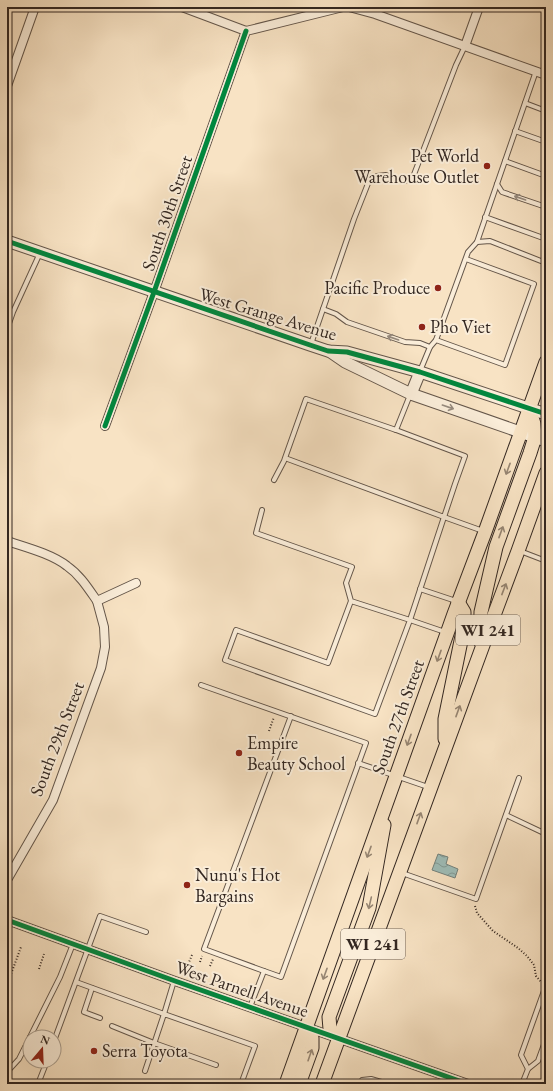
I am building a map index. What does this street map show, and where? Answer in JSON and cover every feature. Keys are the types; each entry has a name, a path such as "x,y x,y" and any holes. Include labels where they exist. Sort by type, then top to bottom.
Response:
{"main road":[{"name":"South 27th Street","path":"286,1084 458,602 485,532 546,362"},
{"path":"480,653 481,612 496,547 530,452 540,439 529,408"},
{"name":"WI 241","path":"322,1084 546,473"},
{"path":"445,747 445,720 464,626 464,612 458,602"},
{"path":"339,1038 330,1029 329,1017 369,908 389,796"},
{"path":"299,1084 312,1048 312,1038 306,1027"}],"street":[{"path":"7,86 35,7"},
{"path":"182,7 246,31 343,7"},
{"path":"349,7 375,14 546,75"},
{"path":"465,46 479,7"},
{"name":"South 30th Street","path":"105,426 246,31"},
{"name":"West Grange Avenue","path":"7,241 328,351 347,352 420,372 546,414"},
{"name":"West Grange Avenue","path":"328,351 344,362 411,394 540,439"},
{"path":"411,394 420,372"},
{"name":"South 29th Street","path":"7,541 52,557 67,565 84,582 97,601 104,627 105,647 102,668 53,800 7,880"},
{"path":"97,601 136,583"},
{"name":"West Parnell Avenue","path":"7,920 175,981 339,1038 455,1082 468,1084"}],"lane":[{"path":"310,345 354,219 369,181 377,176 386,175 405,181 414,177 456,65 465,46"},
{"path":"420,372 430,347 436,340 468,252 477,242 536,71"},
{"path":"525,103 546,111"},
{"path":"515,132 546,142"},
{"path":"505,161 546,176"},
{"path":"497,184 502,192 546,207"},
{"path":"485,217 546,239"},
{"path":"477,242 490,241 546,262"},
{"path":"7,329 40,252"},
{"path":"436,340 505,365 534,284 466,259"},
{"path":"323,309 336,314 347,322 405,342 420,343 430,347"},
{"path":"396,430 411,394"},
{"path":"262,510 256,533 352,567 346,583 351,601 328,663 236,630 225,660 375,714 410,620 465,456 306,399 285,458 274,480"},
{"path":"285,458 485,532"},
{"path":"518,551 546,561"},
{"path":"420,589 458,602"},
{"path":"351,601 447,633"},
{"path":"201,685 276,712 291,716 366,743 281,977 204,949 291,716"},
{"path":"358,763 431,787"},
{"path":"399,872 476,899 519,778"},
{"path":"506,815 546,834"},
{"path":"58,1029 100,916 146,932"},
{"path":"34,1029 60,977 73,944"},
{"path":"250,1007 264,971"},
{"path":"145,1071 175,981"},
{"path":"76,982 255,1046 241,1084"},
{"path":"92,988 84,1012 100,1018"},
{"path":"528,1069 521,1055 546,988"},
{"path":"112,1026 216,1065"},
{"path":"522,1084 528,1069 538,1061 546,1039"},
{"path":"7,1072 19,1059 22,1053"},
{"path":"38,1084 44,1069"},
{"path":"360,1084 362,1080 371,1079 388,1084"}],"path":[{"path":"269,731 276,712"},
{"path":"476,899 475,906 478,913 493,931 527,956 534,965 536,976 546,988"},
{"path":"7,985 21,947"},
{"path":"39,969 44,954"},
{"path":"187,967 192,955"}],"water":[{"path":"438,854 448,857 446,864 458,869 455,878 432,870"}],"cycle path":[{"path":"105,426 246,31"},
{"path":"7,241 328,351 347,352 420,372 546,414"},
{"path":"7,920 468,1084"}],"place":[{"name":"Pet World Warehouse Outlet","path":"487,166"},
{"name":"Pacific Produce","path":"438,288"},
{"name":"Pho Viet","path":"422,327"},
{"name":"Empire Beauty School","path":"239,753"},
{"name":"Nunu's Hot Bargains","path":"187,885"},
{"name":"Serra Toyota","path":"94,1051"}]}
